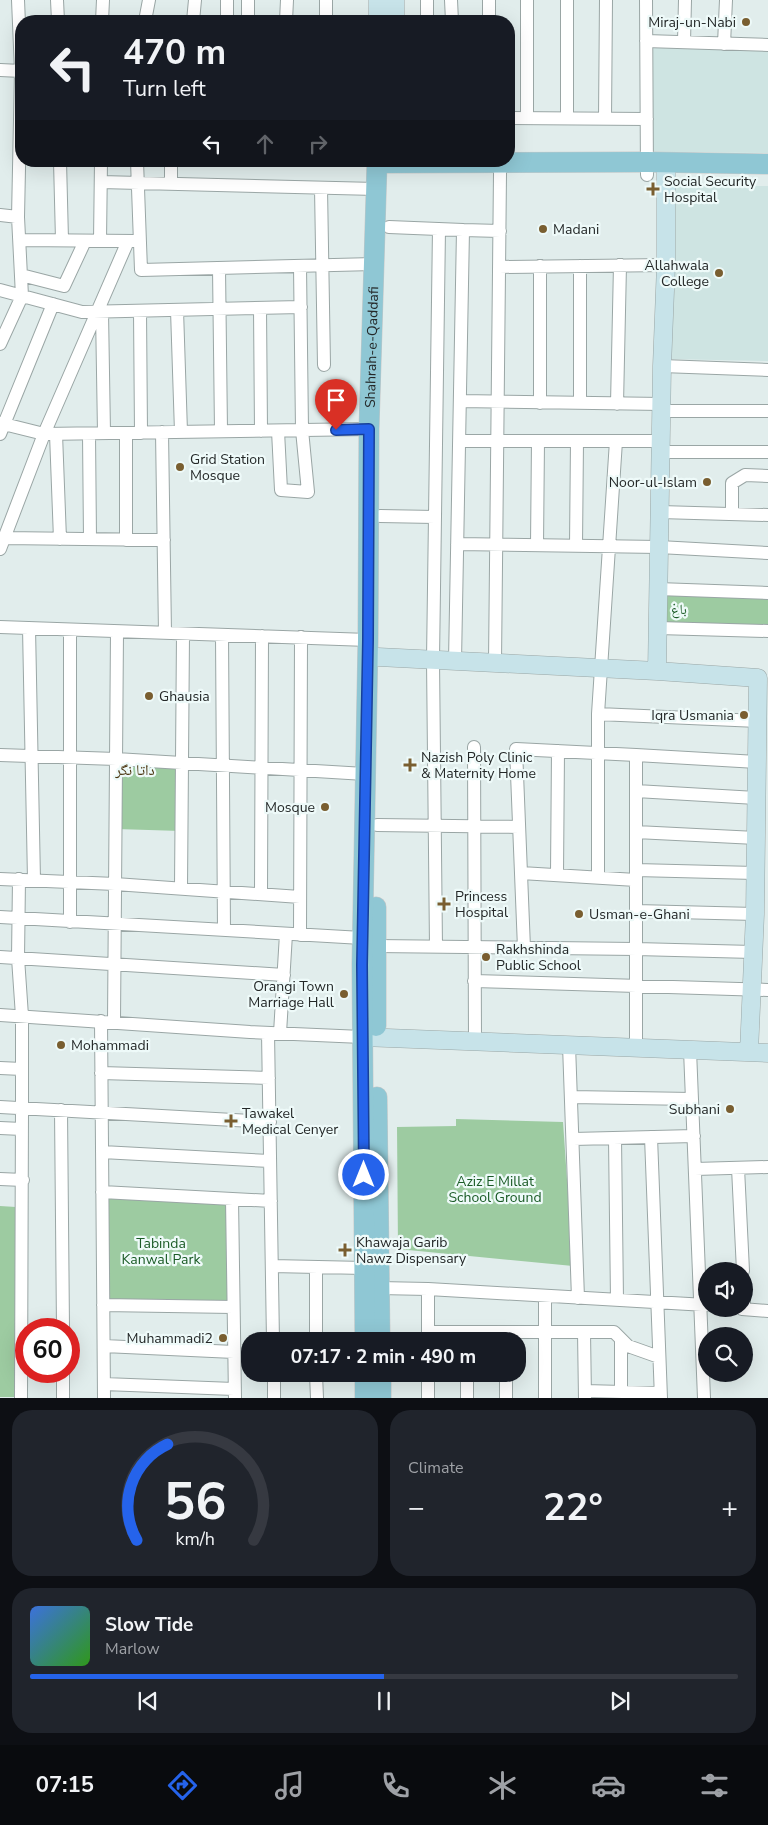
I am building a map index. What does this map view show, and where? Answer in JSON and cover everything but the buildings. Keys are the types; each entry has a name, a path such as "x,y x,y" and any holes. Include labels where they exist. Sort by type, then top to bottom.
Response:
{"main road":[{"path":"515,166 656,168 768,164"},
{"path":"382,169 455,167"},
{"path":"656,168 768,176"},
{"name":"Shahrah-e-Qaddafi","path":"365,1332 364,1268 369,1038 365,774 380,516 389,227 382,169"},
{"name":"Shahrah-e-Qaddafi","path":"369,942 377,825 369,429 374,264 382,169"},
{"name":"Shahrah-e-Qaddafi","path":"369,1038 380,1288 380,1332"},
{"path":"365,1382 365,1398"},
{"path":"381,1382 381,1398"}],"street":[{"path":"18,0 19,15"},
{"path":"57,0 58,15"},
{"path":"102,15 103,0"},
{"path":"146,15 149,0"},
{"path":"194,15 195,0"},
{"path":"227,0 227,15"},
{"path":"248,0 248,15"},
{"path":"286,15 287,0"},
{"path":"326,0 326,15"},
{"path":"378,0 378,15"},
{"path":"395,0 395,15"},
{"path":"427,0 427,15"},
{"path":"452,0 452,15"},
{"path":"489,0 489,15"},
{"path":"527,0 527,118"},
{"path":"567,118 568,0"},
{"path":"605,119 606,0"},
{"path":"646,0 646,119 656,168 666,265 662,366 657,671"},
{"path":"684,0 684,42"},
{"path":"724,44 726,0"},
{"path":"646,41 768,45"},
{"path":"0,70 15,71"},
{"path":"515,118 646,119"},
{"path":"0,344 22,296 18,217 19,167"},
{"path":"60,167 62,240"},
{"path":"100,241 101,167"},
{"path":"137,167 134,241 140,270 374,264"},
{"path":"171,167 171,184"},
{"path":"491,167 500,231 495,663"},
{"path":"101,182 321,188 382,169"},
{"path":"321,188 324,365"},
{"path":"0,215 18,217"},
{"path":"389,227 500,231"},
{"path":"436,947 433,660 439,229"},
{"path":"455,661 463,230"},
{"path":"20,240 134,241"},
{"path":"21,275 64,286 85,241"},
{"path":"134,241 100,312 2,544 60,539 164,540"},
{"path":"617,404 620,265"},
{"path":"499,267 666,265"},
{"path":"278,430 281,490 308,492 302,430 300,266"},
{"path":"540,266 540,403"},
{"path":"580,266 580,403"},
{"path":"219,268 221,431"},
{"path":"0,290 82,312 300,306"},
{"path":"54,304 1,427 50,434 369,429"},
{"path":"260,308 261,431"},
{"path":"177,310 181,432"},
{"path":"140,311 141,433"},
{"path":"100,312 104,434"},
{"path":"662,366 768,370"},
{"path":"460,401 617,404 662,408 768,411"},
{"path":"162,432 165,633"},
{"path":"126,433 126,540"},
{"path":"50,434 60,539"},
{"path":"89,434 90,539"},
{"path":"460,441 616,441 661,446 768,452"},
{"path":"537,545 538,441"},
{"path":"576,546 577,441"},
{"path":"598,878 598,714 616,441"},
{"path":"732,514 732,483 745,475 768,476"},
{"path":"660,512 768,515"},
{"path":"380,516 435,517"},
{"path":"457,544 659,547 768,553"},
{"path":"658,589 768,593"},
{"path":"0,627 301,638 373,648 433,660 763,678 758,721 757,762 760,808 756,838 753,952 760,990 749,1052"},
{"path":"29,628 34,880"},
{"path":"658,628 768,632"},
{"path":"70,630 70,922"},
{"path":"114,1022 117,632"},
{"path":"181,888 182,634"},
{"path":"222,635 224,930"},
{"path":"261,894 262,636"},
{"path":"300,935 301,638"},
{"path":"598,714 758,721"},
{"path":"474,747 473,947 475,1042"},
{"path":"524,948 516,749 757,762"},
{"path":"557,875 558,751"},
{"path":"636,755 636,1048"},
{"path":"0,756 116,759 365,774"},
{"path":"636,791 760,808"},
{"path":"377,825 519,827"},
{"path":"636,832 756,838"},
{"path":"521,873 598,878 636,875 755,873"},
{"path":"0,879 115,884 300,896"},
{"path":"19,879 18,958 22,1016 21,1398"},
{"path":"636,911 755,914"},
{"path":"0,917 286,934 436,947 753,952"},
{"path":"273,1332 269,1078 274,1033 284,975 286,934"},
{"path":"0,957 284,975"},
{"path":"474,981 760,990"},
{"path":"0,1015 369,1038 768,1053"},
{"path":"101,1022 104,1398"},
{"path":"569,1045 578,1298"},
{"path":"690,1050 701,1262"},
{"path":"0,1068 22,1069"},
{"path":"101,1073 269,1078"},
{"path":"571,1097 692,1098"},
{"path":"0,1107 270,1122"},
{"path":"61,1110 63,1318"},
{"path":"0,1128 22,1129"},
{"path":"573,1138 694,1136"},
{"path":"584,1332 584,1394 661,1395 651,1137"},
{"path":"615,1138 617,1300"},
{"path":"102,1152 270,1161"},
{"path":"695,1169 768,1167"},
{"path":"738,1168 742,1262"},
{"path":"0,1178 22,1180"},
{"path":"102,1192 271,1201"},
{"path":"104,1384 234,1393 232,1199"},
{"path":"272,1266 364,1268"},
{"path":"316,1267 316,1332"},
{"path":"380,1288 428,1289 698,1305"},
{"path":"428,1289 428,1332"},
{"path":"545,1296 545,1398"},
{"path":"103,1305 233,1307"},
{"path":"753,1308 768,1312"},
{"path":"704,1317 704,1398"},
{"path":"526,1334 545,1332 614,1332 628,1346 659,1356"},
{"path":"620,1395 622,1339"},
{"path":"104,1346 234,1352"},
{"path":"274,1382 274,1398"},
{"path":"316,1382 317,1398"},
{"path":"428,1382 428,1398"},
{"path":"467,1382 467,1398"},
{"path":"506,1382 506,1398"},
{"path":"63,1383 63,1398"}],"shaded area":[{"path":"652,47 768,49 768,153 652,152"},
{"name":"Allahwala College","path":"671,186 768,186 768,361 668,359"}],"green space":[{"name":"باغ","path":"658,589 768,593 768,631 658,628"},
{"path":"116,759 181,763 181,831 116,829"},
{"name":"Aziz E Millat School Ground","path":"456,1119 563,1122 573,1266 398,1249 397,1127 456,1126"},
{"name":"Tabinda Kanwal Park","path":"102,1192 232,1199 233,1307 103,1305"},
{"path":"0,1206 16,1207 16,1397 0,1397"}],"place":[{"name":"Miraj-un-Nabi","path":"746,22"},
{"name":"Social Security Hospital","path":"653,189"},
{"name":"Madani","path":"543,229"},
{"name":"Allahwala College","path":"719,273"},
{"name":"Grid Station Mosque","path":"180,467"},
{"name":"Noor-ul-Islam","path":"707,482"},
{"name":"Ghausia","path":"149,696"},
{"name":"Iqra Usmania","path":"744,715"},
{"name":"Nazish Poly Clinic & Maternity Home","path":"410,765"},
{"name":"Mosque","path":"325,807"},
{"name":"Princess Hospital","path":"444,904"},
{"name":"Usman-e-Ghani","path":"579,914"},
{"name":"Rakhshinda Public School","path":"486,957"},
{"name":"Orangi Town Marriage Hall","path":"344,994"},
{"name":"Mohammadi","path":"61,1045"},
{"name":"Subhani","path":"730,1109"},
{"name":"Tawakel Medical Cenyer","path":"231,1121"},
{"name":"Khawaja Garib Nawz Dispensary","path":"345,1250"},
{"name":"Muhammadi2","path":"223,1338"}],"district":[{"name":"داتا نگر","path":"135,770"}],"route":[{"path":"336,430 369,429 368,640 362,965 364,1175"}]}
